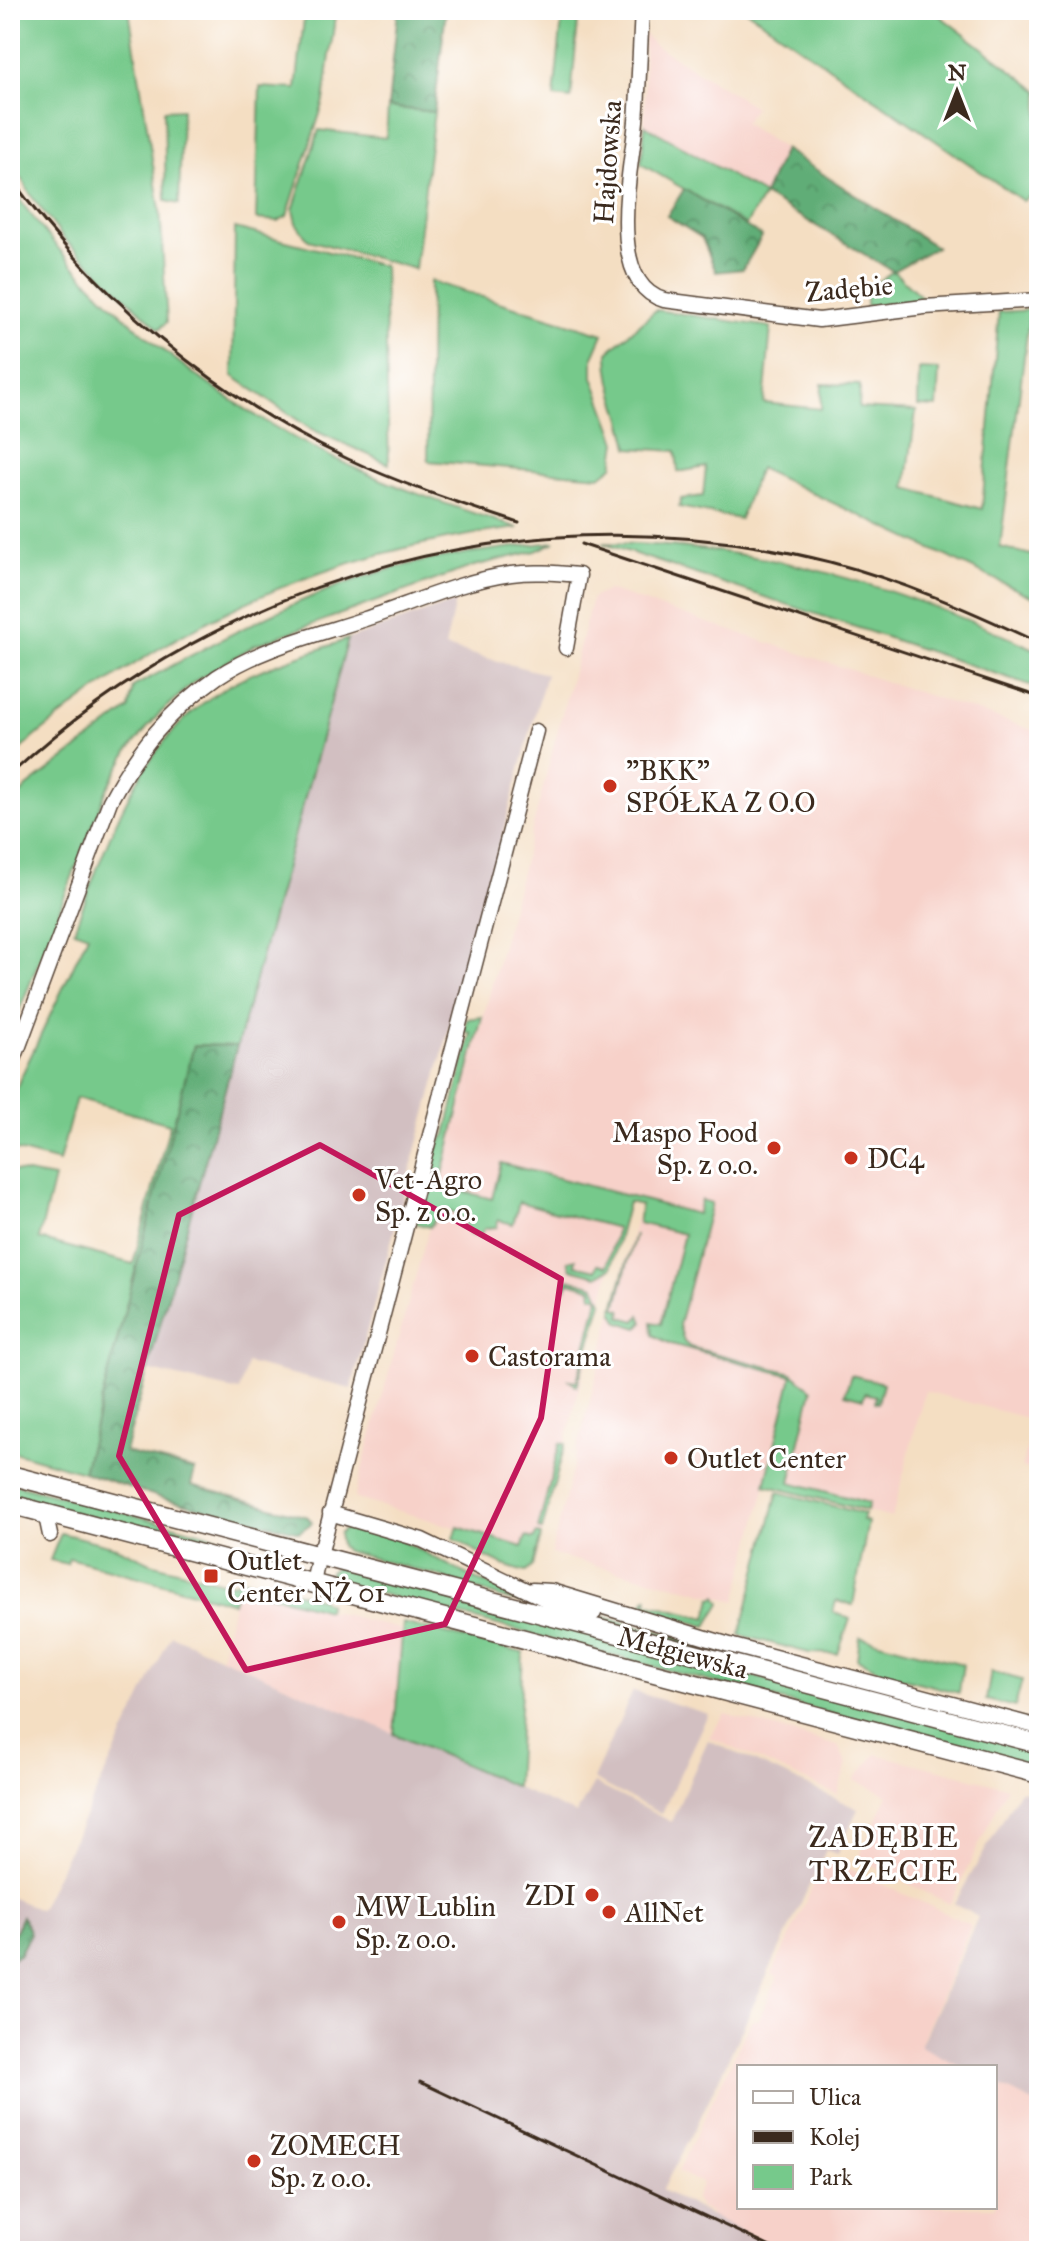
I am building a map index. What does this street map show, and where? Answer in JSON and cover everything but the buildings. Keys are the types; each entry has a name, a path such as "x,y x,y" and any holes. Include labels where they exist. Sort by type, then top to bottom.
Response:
{"main road":[{"name":"Mełgiewska","path":"10,1475 250,1537 314,1548 1039,1744"},
{"name":"Mełgiewska","path":"10,1504 1039,1774"},
{"path":"237,1564 253,1561 256,1555 257,1548 250,1537"}],"street":[{"name":"Hajdowska","path":"642,10 634,139 625,212 630,248 642,289 664,300"},
{"name":"Zadębie","path":"664,300 819,320 924,307 1039,300"},
{"path":"10,1070 105,815 123,776 146,741 169,716 220,675 284,646 471,583 512,574 579,575 566,648"},
{"path":"313,1584 314,1548 330,1513 536,731"},
{"name":"Mełgiewska","path":"330,1513 422,1540 490,1575 532,1590 551,1591 733,1646 1039,1727"}],"highlighted area":[{"path":"320,1145 561,1279 541,1418 445,1624 246,1670 119,1456 179,1215"}],"shaded area":[{"path":"644,34 655,45 755,107 744,123 784,149 764,195 645,125"},
{"path":"608,590 1039,732 1039,1472 1022,1467 1034,1420 925,1391 892,1518 766,1485 736,1601 551,1554 636,1219 692,1233 697,1215 502,1163 492,1199 440,1185 592,598"},
{"path":"455,602 445,647 546,674 351,1389 247,1363 239,1391 147,1370 348,639"},
{"path":"439,1192 512,1211 516,1197 622,1224 537,1551 354,1498"},
{"path":"237,1586 403,1630 394,1734 221,1657"},
{"path":"171,1635 576,1814 594,1783 671,1822 708,1740 858,1809 837,1854 826,1850 697,2125 662,2190 779,2251 10,2251 10,1897 40,1910"},
{"path":"633,1691 708,1714 661,1814 593,1779"},
{"path":"725,1714 838,1746 847,1764 837,1795 709,1737"},
{"path":"876,1754 1007,1787 950,1904 858,1859 888,1795 854,1780"},
{"path":"1020,1790 1039,1795 1039,2105 997,2084 997,2065 959,2065 920,2046 978,1917 954,1904"},
{"path":"826,1858 971,1925 920,2045 959,2065 737,2065 737,2209 997,2209 997,2084 1039,2105 1039,2251 773,2251 708,2222 712,2213 700,2208 695,2200 702,2183 678,2172 751,2021 759,2019 778,1977 772,1974"}],"green space":[{"path":"10,10 129,10 160,210 167,322 159,329 65,240 32,197 10,159"},
{"path":"305,10 336,10 324,101 287,216 278,221 256,219 260,87 296,89"},
{"path":"398,10 446,10 434,112 388,107"},
{"path":"563,10 579,10 571,99 554,97"},
{"path":"746,10 932,10 1039,91 1039,190 1023,201"},
{"path":"388,107 434,112 415,269 308,240 296,223 293,210 319,130 386,138"},
{"path":"182,109 179,204 166,201 164,110"},
{"path":"645,125 764,195 746,225 641,164"},
{"path":"784,149 936,247 893,271 764,195"},
{"path":"10,186 44,231 122,314 165,352 211,386 308,445 359,470 518,528 445,539 376,555 246,603 184,634 124,670 10,758"},
{"path":"684,189 762,236 743,269 716,272 702,238 667,216"},
{"path":"235,228 384,266 389,464 311,429 233,376"},
{"path":"893,271 925,300 866,306 866,290"},
{"path":"430,281 603,334 593,357 593,377 617,442 613,466 600,476 428,461"},
{"path":"656,310 771,327 764,403 821,409 822,384 860,385 859,408 916,411 906,488 982,509 999,312 1030,310 1000,547 1039,557 1039,600 759,468 740,519 679,507 681,499 703,496 706,467 678,472 676,451 629,448 608,365 608,352"},
{"path":"919,369 939,370 937,407 918,406"},
{"path":"555,542 536,551 474,566 255,645 195,681 158,715 129,750 107,789 10,1034 10,805 27,787 129,709 133,687 271,614 358,579 431,560"},
{"path":"602,543 718,551 773,560 879,588 932,606 1039,651 1039,688"},
{"path":"348,639 237,1046 194,1045 83,1472 10,1451 10,1170 54,1178 39,1239 133,1264 170,1124 76,1098 59,1162 10,1149 10,1106 88,935 74,930 114,826 149,762 197,708 242,679"},
{"path":"482,1017 440,1185 492,1199 501,1163 697,1214 701,1200 711,1203 679,1325 684,1342 690,1347 792,1373 812,1390 790,1482 869,1503 867,1511 765,1485 792,1376 671,1344 653,1335 652,1322 661,1324 684,1234 638,1223 641,1205 628,1202 611,1268 597,1276 571,1269 568,1261 576,1259 575,1265 596,1270 598,1264 607,1266 617,1228 519,1202 513,1224 498,1220 497,1227 485,1228 479,1237 470,1235 461,1216 451,1211 437,1216 430,1227 415,1223 433,1153 446,1134 471,1033 464,1031 467,1019"},
{"path":"194,1045 237,1046 125,1452 195,1470 191,1485 308,1517 312,1523 299,1532 165,1499 83,1472"},
{"path":"635,1234 616,1308 622,1310 621,1317 636,1321 640,1315 643,1322 638,1328 619,1322 613,1311"},
{"path":"569,1279 595,1286 602,1302 577,1386 570,1380 577,1381 599,1297 592,1295 593,1289 570,1282 566,1288 565,1282"},
{"path":"851,1375 883,1383 878,1403 875,1402 876,1396 865,1393 863,1399 845,1394"},
{"path":"560,1443 565,1444 542,1530 538,1529"},
{"path":"10,1483 222,1538 242,1548 243,1556 10,1496"},
{"path":"778,1492 864,1514 862,1520 868,1522 853,1605 836,1601 833,1612 850,1619 838,1654 809,1653 740,1635"},
{"path":"350,1525 395,1537 477,1580 515,1593 1039,1732 1039,1740 502,1598 435,1575 346,1551 341,1546 339,1534"},
{"path":"458,1527 522,1547 526,1537 534,1539 536,1534 541,1535 533,1566 526,1572 488,1558 454,1538"},
{"path":"61,1533 116,1547 151,1563 229,1584 245,1579 321,1599 328,1604 327,1610 237,1586 233,1603 69,1558 67,1564 50,1560"},
{"path":"335,1567 1039,1751 1039,1769 332,1581 329,1573"},
{"path":"648,1596 647,1603 707,1618 712,1598 717,1596 721,1603 707,1626 640,1608"},
{"path":"403,1623 523,1653 516,1787 394,1734"},
{"path":"860,1637 963,1664 959,1693 887,1674 857,1659"},
{"path":"991,1672 1022,1680 1015,1707 986,1700"},
{"path":"22,1916 30,1933 19,1955 10,1959 10,1942"}],"railway":[{"path":"10,177 44,221 120,303 205,374 299,434 348,459 433,494 519,523"},
{"path":"10,775 96,704 190,645 289,598 393,564 500,543 610,535 720,541 830,562 884,578 1039,643"},
{"path":"581,544 1039,697"},
{"path":"420,2082 779,2251"}],"place":[{"name":"\"BKK\" SPÓŁKA Z O.O","path":"610,786"},
{"name":"Maspo Food Sp. z o.o.","path":"774,1148"},
{"name":"DC4","path":"851,1158"},
{"name":"Vet-Agro Sp. z o.o.","path":"359,1195"},
{"name":"Castorama","path":"472,1356"},
{"name":"Outlet Center","path":"671,1458"},
{"name":"Outlet Center NŻ 01","path":"211,1576"},
{"name":"ZDI","path":"592,1895"},
{"name":"AllNet","path":"609,1912"},
{"name":"MW Lublin Sp. z o.o.","path":"339,1922"},
{"name":"ZOMECH Sp. z o.o.","path":"254,2161"}],"district":[{"name":"ZADĘBIE TRZECIE","path":"884,1854"}]}
